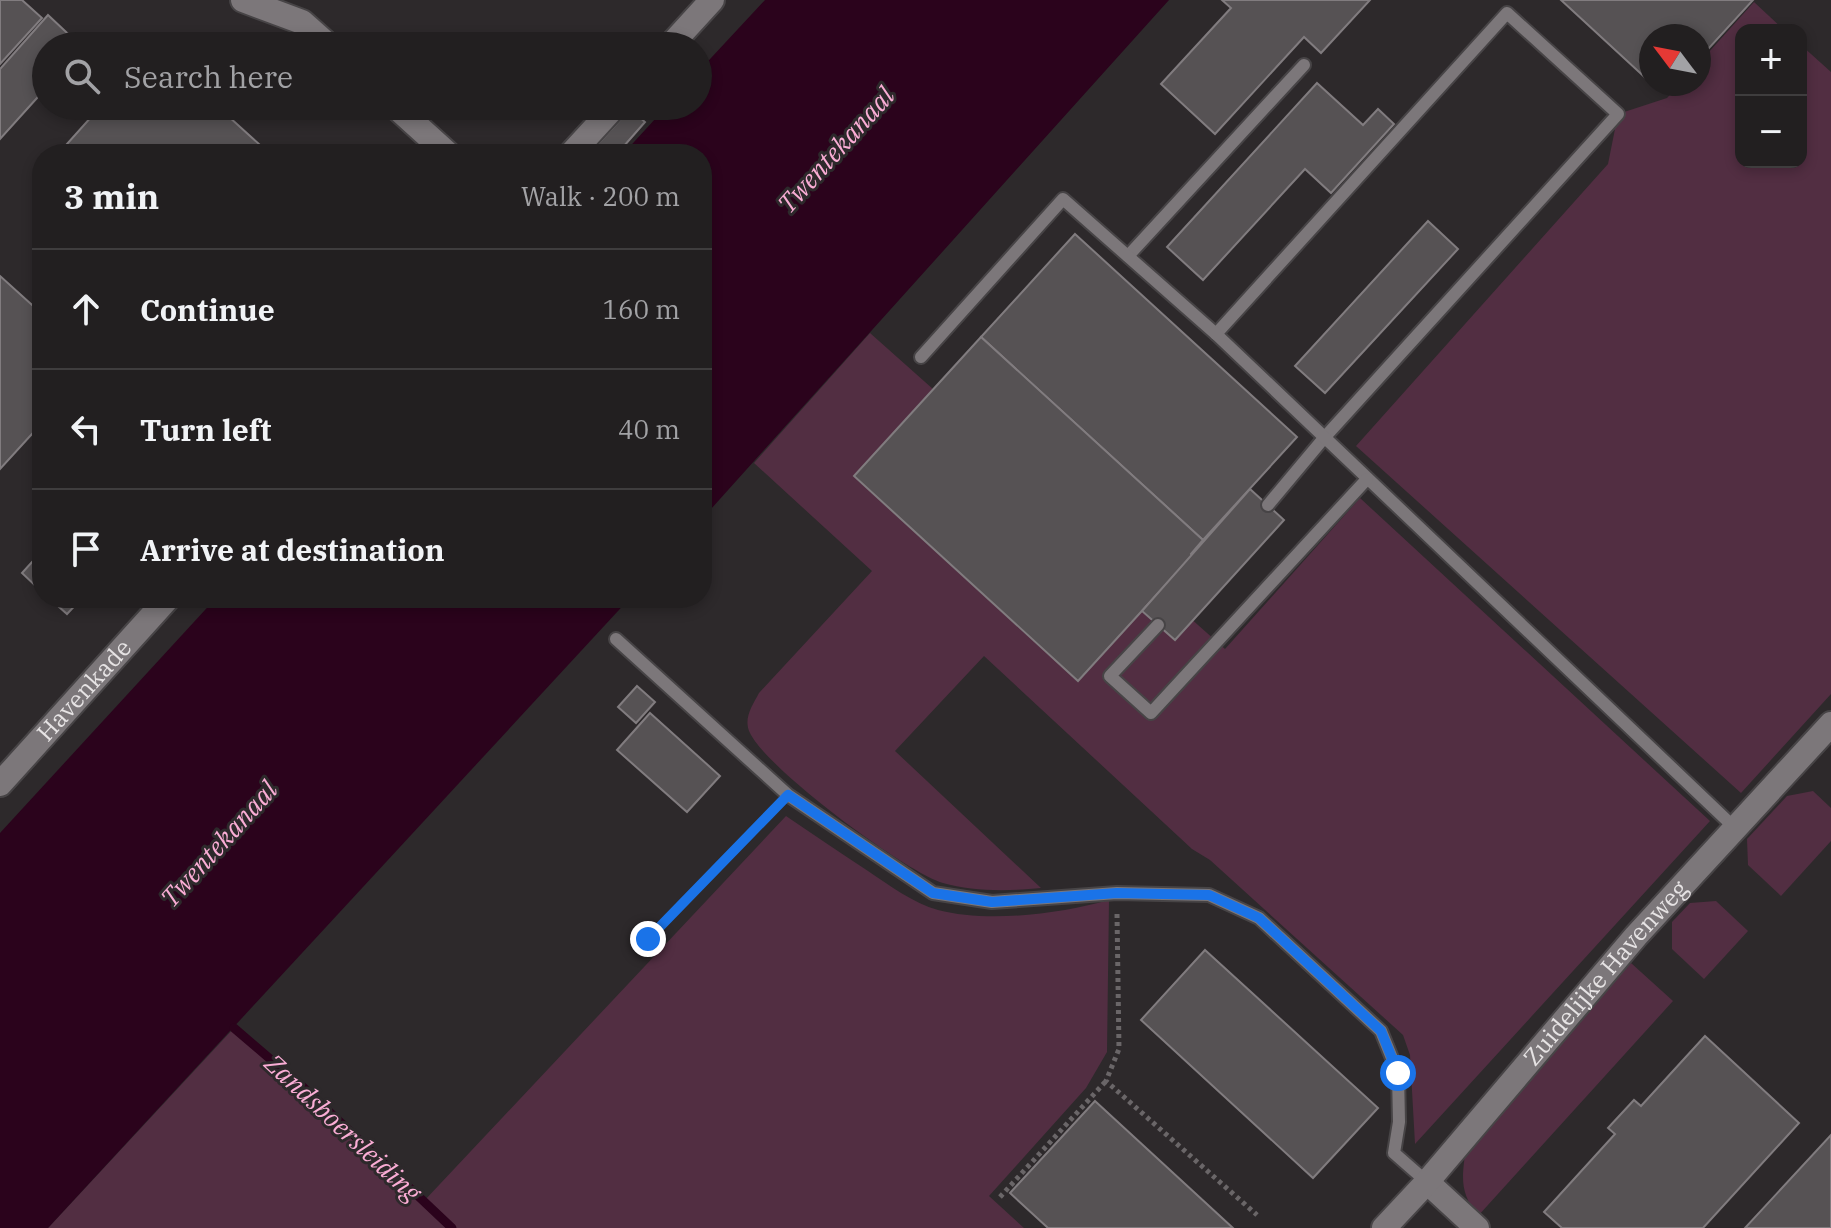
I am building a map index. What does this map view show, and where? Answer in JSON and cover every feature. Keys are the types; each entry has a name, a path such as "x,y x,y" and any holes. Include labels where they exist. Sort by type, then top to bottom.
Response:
{"street":[{"path":"243,0 302,22 313,32"},
{"path":"683,32 712,0"},
{"path":"410,120 437,144"},
{"path":"580,144 602,120"},
{"name":"Havenkade","path":"0,784 159,608"},
{"name":"Zuidelijke Havenweg","path":"1384,1228 1427,1182 1636,936 1831,724"},
{"path":"1427,1182 1477,1228"}],"lane":[{"path":"1268,505 1324,438 1618,114 1507,13 1498,0"},
{"path":"1216,334 1507,13"},
{"path":"1128,256 1304,65"},
{"path":"921,357 1063,199 1216,334 1736,829"},
{"path":"1158,625 1110,676 1151,713 1367,479"},
{"path":"616,639 788,795 933,893 992,902 1117,893 1209,895 1259,918 1381,1031 1398,1073 1399,1122 1394,1153 1427,1182"}],"path":[{"path":"648,939 788,795"},
{"path":"1000,1197 1106,1081 1119,1049 1117,893"},
{"path":"1106,1081 1257,1215"}],"shaded area":[{"path":"1754,2 1778,24 1735,24 1735,168 1807,168 1807,50 1831,72 1831,694 1741,793 1356,446 1608,164 1618,114 1669,96 1711,96 1711,50"},
{"path":"870,333 1225,649 1360,498 1710,821 1415,1144 1410,1055 1403,1035 1210,860 1192,849 984,656 895,751 1041,888 967,888 924,875 869,840 808,793 782,770 750,733 748,718 759,693 872,571 754,463"},
{"path":"1813,791 1831,808 1831,841 1781,896 1748,865 1747,839 1787,796"},
{"path":"786,816 902,893 938,910 978,916 1024,915 1109,900 1107,1052 1086,1088 989,1196 1024,1228 48,1228 234,1028 304,1088 424,1201"},
{"path":"1716,901 1748,931 1704,979 1672,949 1672,922 1690,903"},
{"path":"1631,963 1673,1001 1478,1216 1463,1184 1466,1147"}],"water":[{"name":"Twentekanaal","path":"765,0 1169,0 712,508 712,144 632,144 654,120 712,120 712,57"},
{"name":"Twentekanaal","path":"207,608 621,608 48,1228 0,1228 0,833"}],"building":[{"path":"0,0 22,0 42,18 0,64"},
{"path":"1222,0 1370,0 1321,53 1304,37 1215,134 1161,84 1231,8"},
{"path":"1561,0 1753,0 1711,46 1711,24 1639,24 1639,72"},
{"path":"48,15 66,32 33,32"},
{"path":"32,33 32,104 0,139 0,69"},
{"path":"1317,83 1363,125 1378,109 1394,124 1331,193 1305,169 1203,280 1167,247"},
{"path":"88,120 232,120 259,144 67,144"},
{"path":"620,120 645,122 626,144 598,144"},
{"path":"1428,221 1458,249 1325,393 1295,366"},
{"path":"1075,234 1297,437 1203,540 981,337"},
{"path":"0,276 32,305 32,434 0,469"},
{"path":"981,337 1203,540 1078,681 854,476"},
{"path":"1250,489 1284,520 1175,640 1142,611"},
{"path":"32,562 32,582 22,573"},
{"path":"637,686 655,702 636,723 618,707"},
{"path":"650,713 720,776 687,812 617,750"},
{"path":"1205,950 1378,1108 1313,1178 1141,1020"},
{"path":"1705,1036 1799,1123 1703,1228 1562,1228 1544,1212 1615,1134 1608,1128 1634,1100 1641,1106"},
{"path":"1095,1101 1233,1228 1048,1228 1010,1193"},
{"path":"1831,1135 1831,1228 1745,1228"}],"waterway":[{"name":"Zandsboersleiding","path":"234,1028 304,1088 452,1228"}],"route":[{"path":"648,939 788,795 933,893 992,902 1117,893 1209,895 1259,918 1381,1031 1398,1073"}]}
